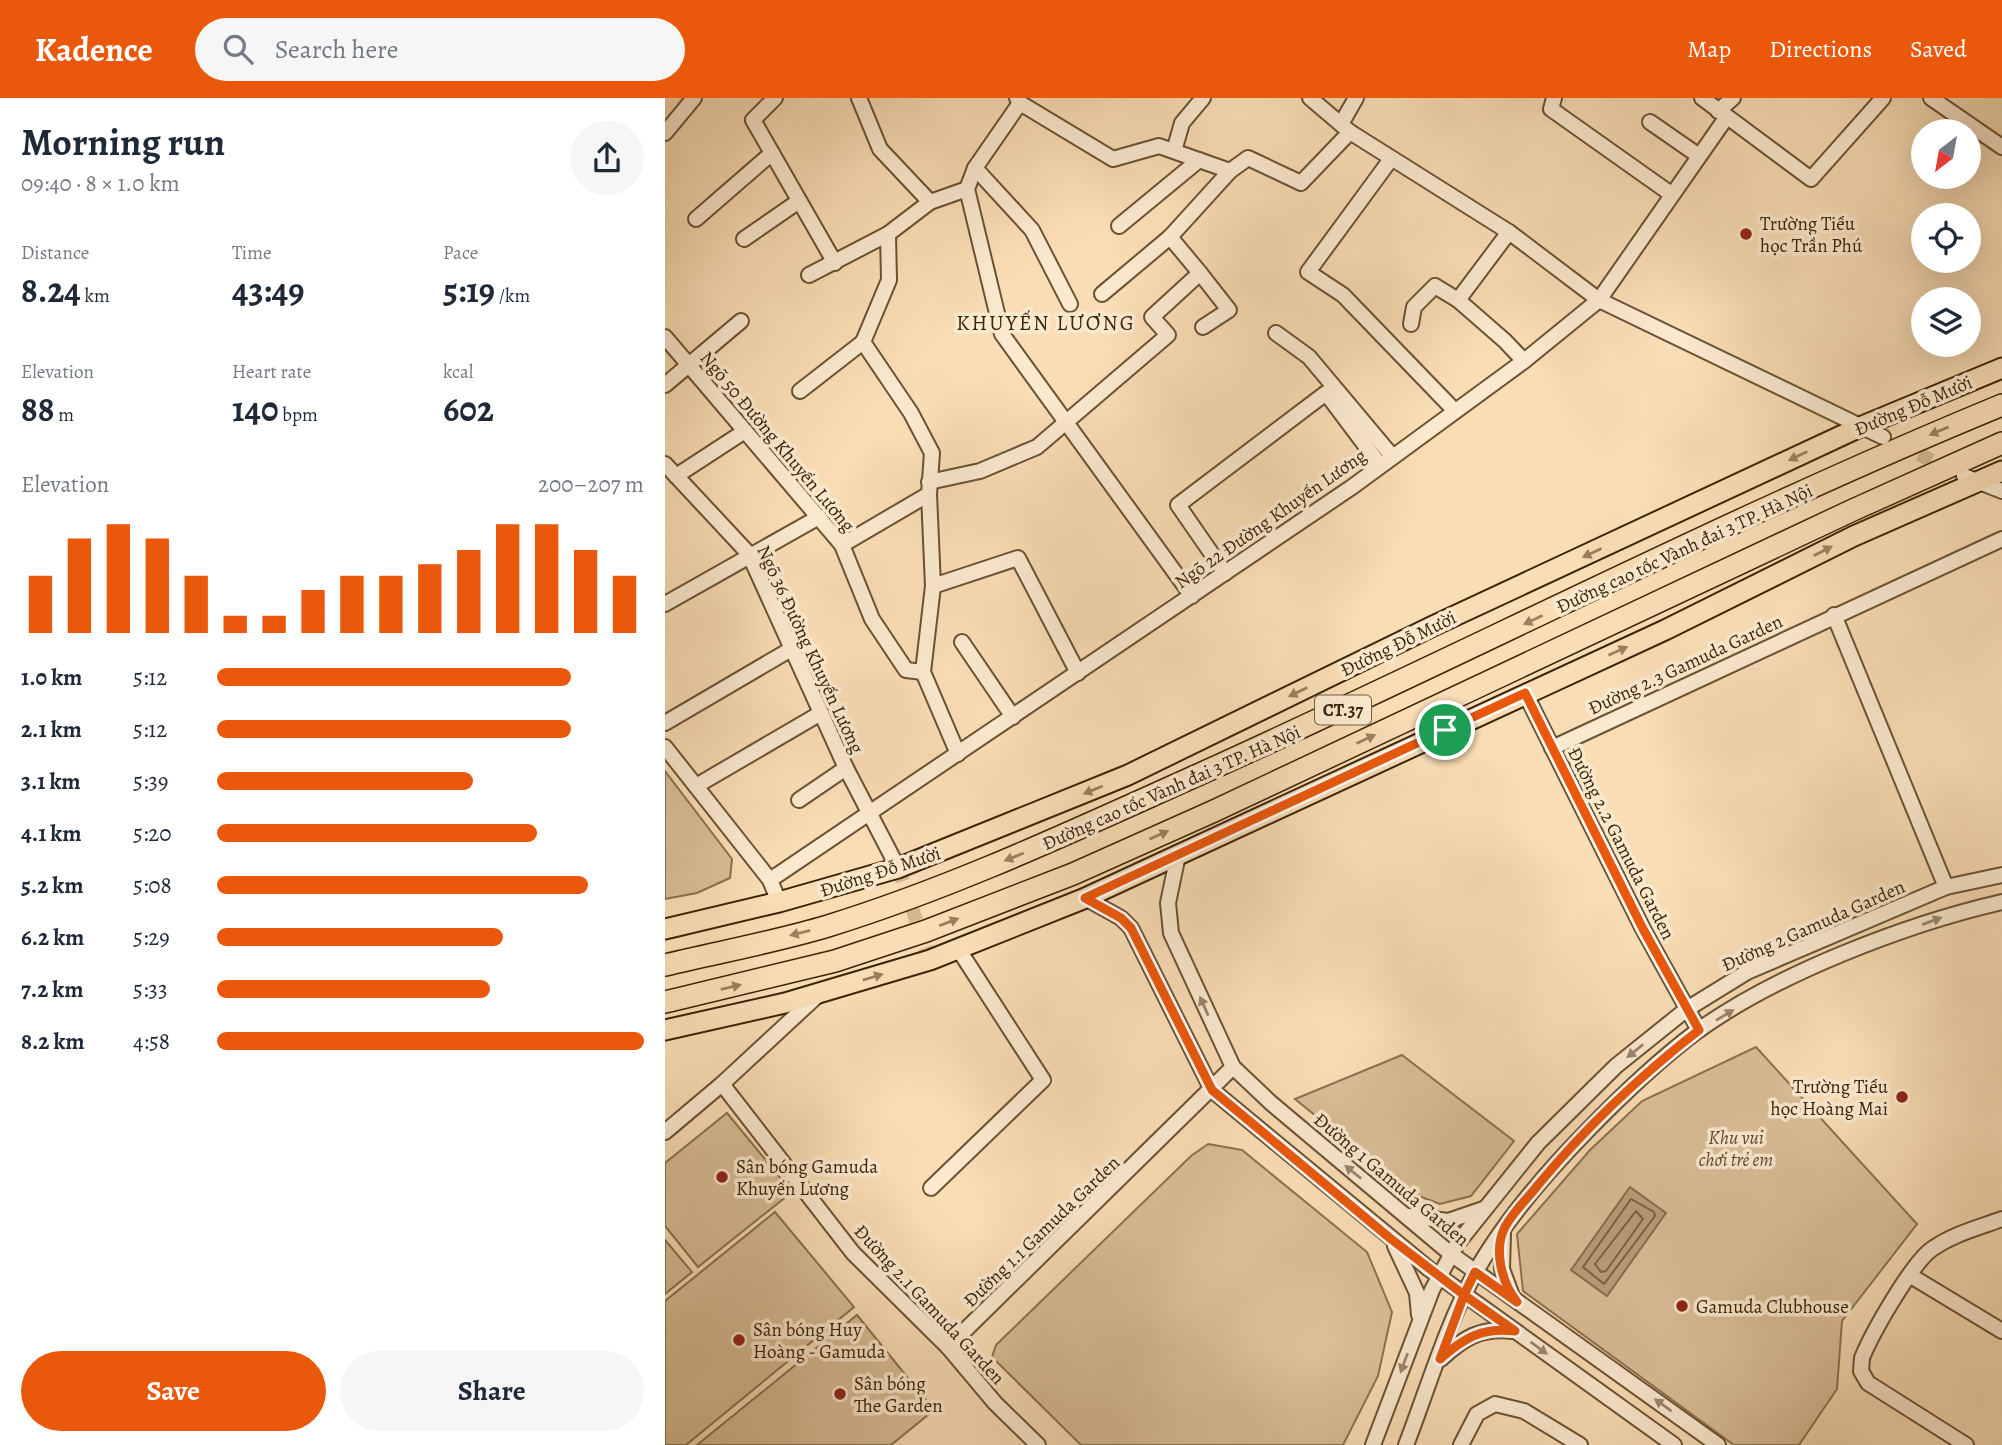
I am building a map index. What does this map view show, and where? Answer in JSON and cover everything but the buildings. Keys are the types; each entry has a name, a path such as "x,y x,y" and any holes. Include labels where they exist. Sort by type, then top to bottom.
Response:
{"highway":[{"name":"Đường cao tốc Vành đai 3 TP. Hà Nội","path":"665,965 824,927 916,897 1055,841 1359,702 1830,479 2002,405"},
{"name":"Đường cao tốc Vành đai 3 TP. Hà Nội","path":"665,1002 835,961 926,931 1073,874 1214,811 1853,510 2002,443"}],"main road":[{"name":"Đường Đỗ Mười","path":"665,929 779,902 898,868 1128,775 1433,626 1860,427 2002,368"},
{"path":"665,1030 821,992 959,950 1085,898 1665,630 1971,479 2002,471"}],"street":[{"path":"665,133 694,98"},
{"path":"775,98 753,120 835,263"},
{"path":"859,98 880,149 930,202"},
{"path":"1174,151 1182,123 1203,98"},
{"path":"1310,98 1345,128 1509,232 1599,300 1883,437"},
{"path":"1102,294 1170,237 1230,171 1248,158 1301,183 1345,128 1356,98"},
{"path":"1702,98 1811,179 1883,98"},
{"name":"Ngõ 22 Đường Khuyến Lương","path":"770,880 1192,596 1524,361 1599,300 1699,156 1733,98"},
{"path":"1931,98 2002,147"},
{"path":"1192,596 1003,334 967,189 975,168 1019,101 1113,159 1159,146 1230,171"},
{"path":"1552,103 1671,194"},
{"path":"1650,122 1699,156"},
{"path":"696,219 772,153"},
{"path":"1391,159 1308,272 1343,295 1455,411"},
{"path":"1119,226 1199,160"},
{"path":"975,168 1032,230 1070,304"},
{"path":"809,275 888,234 930,202 967,189"},
{"path":"744,239 799,201"},
{"path":"1458,300 1509,232"},
{"path":"800,391 863,342 889,280 888,234"},
{"path":"1170,237 1229,310 1203,327"},
{"path":"842,545 929,488 1009,461 1037,447 1067,425 1168,335 1153,317 1200,273"},
{"path":"1411,324 1414,307 1431,288 1440,288 1458,300 1524,361"},
{"path":"665,385 741,321"},
{"path":"1276,332 1309,357 1392,456"},
{"name":"Ngõ 50 Đường Khuyến Lương","path":"665,337 842,545 872,619 906,670 923,672"},
{"path":"863,342 930,446 933,586 923,672 958,754"},
{"path":"1225,573 1178,505 1326,393 1380,465"},
{"path":"676,475 745,431"},
{"name":"Ngõ 36 Đường Khuyến Lương","path":"665,464 749,554 846,768 898,868"},
{"path":"1971,479 2002,491"},
{"path":"665,604 818,517"},
{"name":"Đường 2.3 Gamuda Garden","path":"1552,748 2002,539"},
{"path":"933,586 1018,558 1078,673"},
{"path":"1834,615 1946,887"},
{"path":"962,642 1013,717"},
{"path":"665,723 793,648"},
{"name":"Đường 2.2 Gamuda Garden","path":"1525,693 1643,929 1699,1030"},
{"path":"696,786 821,713"},
{"path":"665,747 770,880 779,902"},
{"path":"799,800 846,768"},
{"name":"Đường 1 Gamuda Garden","path":"1178,855 1168,903 1171,933 1233,1067 1271,1103 1451,1254 1718,1445"},
{"name":"Đường 2 Gamuda Garden","path":"1373,1445 1419,1322 1451,1254 1538,1143 1616,1066 1687,1009 1747,972 1854,923 1946,887 2002,875"},
{"path":"1085,898 1121,918 1131,928 1212,1090 1439,1276 1674,1445"},
{"name":"Đường 2 Gamuda Garden","path":"1406,1445 1475,1272 1504,1228 1560,1158 1635,1083 1699,1030 1761,992 1863,946 1956,913 2002,902"},
{"path":"931,1188 1043,1080 959,950"},
{"path":"665,1132 722,1084 821,992"},
{"name":"Đường 1.1 Gamuda Garden","path":"948,1348 1233,1067"},
{"name":"Đường 2.1 Gamuda Garden","path":"722,1084 853,1253 948,1348 995,1403 1038,1445"},
{"path":"1406,1216 1448,1221 1485,1208"},
{"path":"1966,1445 1868,1383 1861,1371 1862,1358 1868,1343 1930,1250 1955,1236 2002,1219"},
{"path":"1504,1228 1502,1269 1508,1291 1517,1302"},
{"path":"1391,1239 1408,1269 1417,1293 1419,1322"},
{"path":"1911,1276 2002,1331"},
{"path":"1440,1359 1474,1334 1499,1329 1515,1331"},
{"path":"1461,1445 1477,1414 1495,1404 1524,1411 1580,1445"}],"green space":[{"path":"665,771 732,859 730,878 697,893 665,899"},
{"name":"Khu vui chơi trẻ em","path":"1756,1047 1917,1224 1842,1321 1837,1389 1799,1445 1734,1445 1523,1291 1517,1234 1590,1150 1642,1101"},
{"path":"1402,1055 1514,1141 1471,1196 1440,1204 1411,1193 1295,1099"},
{"name":"Sân bóng Gamuda Khuyến Lương","path":"727,1113 792,1192 698,1267 665,1226 665,1163"},
{"path":"1208,1144 1242,1150 1367,1252 1392,1312 1378,1376 1343,1445 1081,1445 992,1357 996,1345 1191,1156"},
{"name":"Sân bóng Huy Hoàng - Gamuda","path":"775,1212 854,1307 686,1445 665,1445 665,1301"},
{"path":"665,1240 692,1272 665,1294"},
{"name":"Sân bóng The Garden","path":"857,1315 934,1410 891,1445 697,1445"}],"water":[{"path":"1630,1187 1666,1213 1607,1296 1571,1270"}],"tunnel":[{"path":"1900,445 1951,470"},
{"path":"898,868 930,960"}],"place":[{"name":"Trường Tiểu học Trần Phú","path":"1746,234"},
{"name":"Trường Tiểu học Hoàng Mai","path":"1902,1097"},
{"name":"Sân bóng Gamuda Khuyến Lương","path":"722,1177"},
{"name":"Gamuda Clubhouse","path":"1682,1306"},
{"name":"Sân bóng Huy Hoàng - Gamuda","path":"739,1340"},
{"name":"Sân bóng The Garden","path":"840,1394"}],"district":[{"name":"KHUYẾN LƯƠNG","path":"1046,323"}],"route":[{"path":"1445,730 1085,898 1110,910 1131,928 1212,1090 1391,1239 1464,1295 1440,1359 1461,1340 1474,1334 1499,1329 1515,1331 1464,1295 1475,1272 1517,1302 1504,1281 1501,1258 1504,1228 1560,1158 1635,1083 1699,1030 1597,840 1525,693 1445,730"}]}
